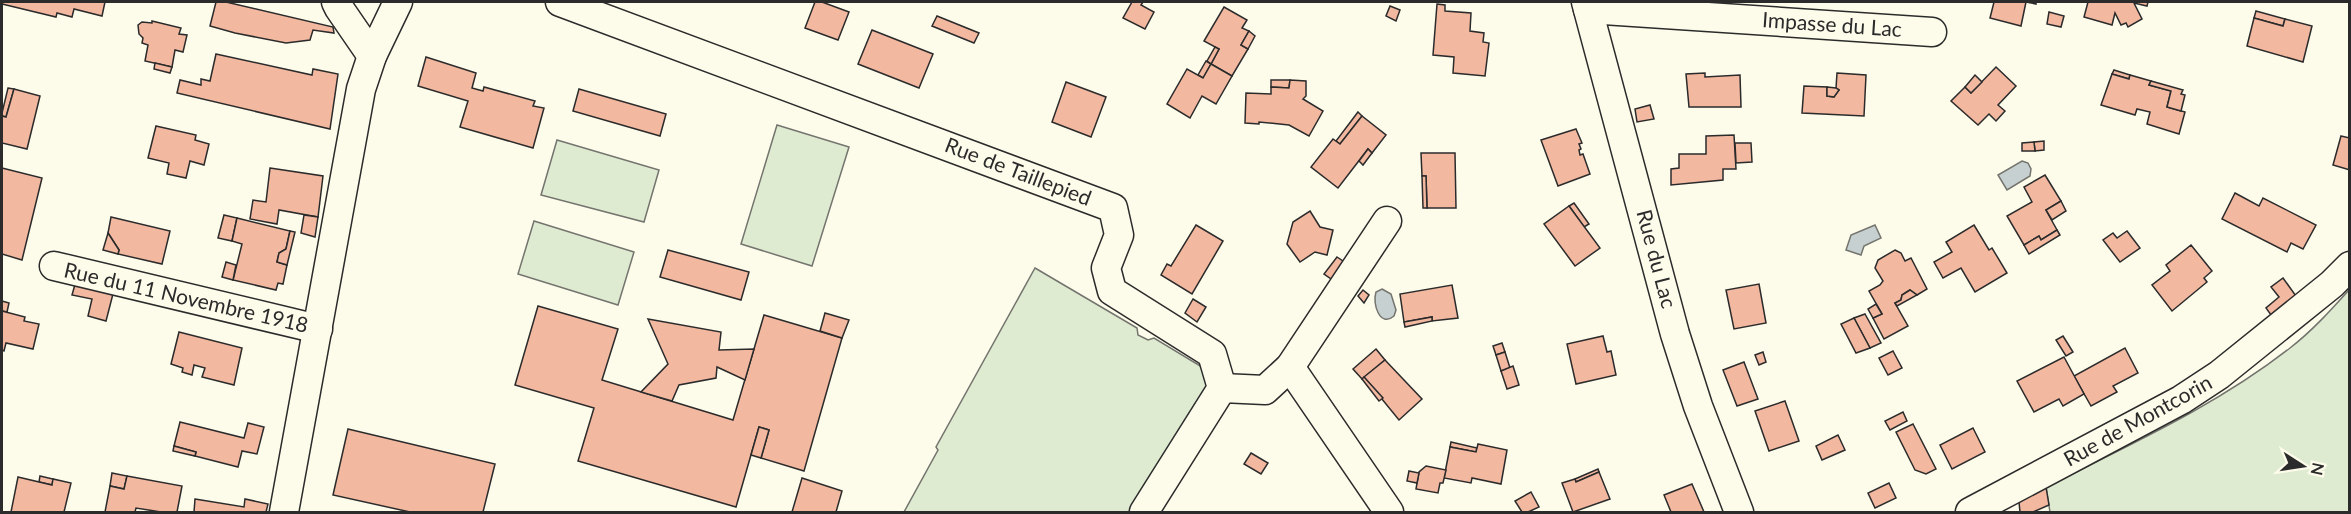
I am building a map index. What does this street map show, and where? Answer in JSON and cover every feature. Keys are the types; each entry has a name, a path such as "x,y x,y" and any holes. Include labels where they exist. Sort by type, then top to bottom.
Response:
{"street":[{"path":"336,2 372,56"},
{"name":"Rue du 11 Novembre 1918","path":"284,513 359,100 372,56 398,2"},
{"name":"Rue de Taillepied","path":"560,2 1113,208 1119,235 1106,268 1112,291 1212,354 1222,388"},
{"name":"Impasse du Lac","path":"1587,5 1932,32"},
{"name":"Rue du Lac","path":"1587,5 1675,334 1698,406 1739,513"},
{"path":"1144,513 1222,388 1264,390 1290,367 1387,221"},
{"name":"Rue du 11 Novembre 1918","path":"54,266 318,329"},
{"name":"Rue de Montcorin","path":"1970,513 2181,400 2219,375 2332,284 2349,266"},
{"path":"1290,367 1389,513"}],"green space":[{"path":"777,125 849,147 812,266 741,244"},
{"path":"557,140 659,170 644,222 541,195"},
{"path":"534,221 634,252 618,305 518,274"},
{"path":"1035,268 1137,328 1138,335 1148,340 1154,338 1202,367 1208,388 1134,512 904,512 938,450 936,447"},
{"path":"2349,290 2349,512 2050,512 2046,487 2171,424 2262,369 2298,341"}],"shaded area":[{"path":"2022,161 2028,163 2031,169 2030,176 2007,190 1998,175"},
{"path":"1875,225 1881,238 1864,246 1861,255 1846,250 1851,235"},
{"path":"1382,289 1391,294 1396,310 1394,316 1389,319 1381,317 1376,308 1376,292"}],"building":[{"path":"3,2 105,2 102,16 74,9 72,17 57,13 56,17 2,4"},
{"path":"216,2 226,2 333,27 334,33 313,30 310,40 286,43 235,33 210,26"},
{"path":"815,2 822,2 849,12 838,40 805,28"},
{"path":"1132,2 1143,2 1141,5 1154,12 1145,29 1123,18"},
{"path":"1994,2 2026,2 2021,26 1990,18"},
{"path":"2088,2 2148,2 2147,6 2134,3 2142,19 2128,27 2126,23 2121,25 2115,13 2112,25 2084,17"},
{"path":"1437,4 1445,5 1445,11 1471,13 1470,31 1484,33 1483,42 1489,43 1485,76 1453,73 1454,57 1433,55"},
{"path":"1390,6 1400,10 1396,21 1386,16"},
{"path":"1224,7 1247,20 1242,28 1249,31 1241,45 1248,49 1232,76 1211,64 1219,49 1204,41"},
{"path":"2256,11 2285,19 2283,26 2254,18"},
{"path":"2049,12 2064,16 2061,27 2047,24"},
{"path":"937,16 979,33 974,43 932,26"},
{"path":"2254,18 2283,26 2285,19 2312,26 2303,62 2247,46"},
{"path":"152,21 181,28 179,34 187,35 183,52 175,50 172,67 145,61 148,45 142,43 143,38 139,34 138,25 142,22 152,23"},
{"path":"872,30 933,54 919,88 858,64"},
{"path":"1249,31 1255,36 1248,49 1241,45"},
{"path":"1215,47 1219,49 1211,64 1207,61"},
{"path":"216,54 312,75 313,69 338,74 330,129 177,93 180,80 201,85 201,79 210,81"},
{"path":"426,57 476,73 472,88 483,91 484,87 535,101 533,106 544,108 533,148 460,127 468,101 418,86"},
{"path":"1206,61 1211,64 1203,78 1198,75"},
{"path":"155,63 172,67 170,73 154,69"},
{"path":"1211,64 1232,76 1216,104 1202,96 1190,118 1167,104 1187,69 1203,78"},
{"path":"1996,67 2016,86 1998,105 2005,111 1996,121 1989,114 1978,125 1951,101 1965,87 1971,93"},
{"path":"2114,70 2130,75 2129,79 2112,74"},
{"path":"1705,73 1705,77 1740,75 1741,107 1689,107 1686,74"},
{"path":"1837,73 1866,75 1864,116 1802,113 1804,86 1827,87 1827,96 1834,97 1839,90 1836,88"},
{"path":"2112,74 2129,79 2130,75 2151,81 2149,85 2171,91 2167,107 2185,112 2179,134 2147,124 2150,112 2137,109 2135,115 2101,105"},
{"path":"1975,75 1982,82 1971,93 1965,87"},
{"path":"1271,80 1290,80 1289,88 1271,87"},
{"path":"1290,80 1306,81 1306,96 1303,99 1323,111 1309,136 1289,125 1245,123 1246,93 1271,94 1271,87 1289,88"},
{"path":"2151,81 2183,90 2181,94 2185,95 2181,111 2167,107 2171,91 2149,85"},
{"path":"1066,82 1106,97 1091,137 1052,122"},
{"path":"1827,87 1839,90 1834,97 1827,96"},
{"path":"8,88 14,89 6,117 2,116 2,113"},
{"path":"14,89 40,96 27,149 2,143 2,116 6,117"},
{"path":"579,89 666,114 660,136 573,111"},
{"path":"1650,105 1654,119 1637,122 1635,109"},
{"path":"1358,112 1362,116 1340,144 1336,141"},
{"path":"1362,116 1386,135 1372,153 1368,149 1338,188 1311,167 1333,139 1340,144"},
{"path":"156,126 196,135 195,140 209,144 204,165 190,161 186,178 167,174 169,163 148,158"},
{"path":"1576,129 1582,143 1579,144 1580,155 1583,154 1590,174 1558,186 1541,140"},
{"path":"1734,135 1736,169 1723,169 1723,180 1671,185 1671,169 1679,168 1679,154 1706,154 1706,136"},
{"path":"2341,136 2350,138 2350,170 2333,165"},
{"path":"2044,141 2044,150 2035,151 2034,142"},
{"path":"2034,142 2035,151 2022,151 2022,143"},
{"path":"1735,143 1751,143 1752,162 1736,163"},
{"path":"1368,149 1372,153 1363,165 1359,161"},
{"path":"1421,153 1455,153 1456,208 1427,208 1426,176 1422,176"},
{"path":"2,168 42,178 22,260 2,254"},
{"path":"270,168 323,176 318,217 279,210 277,224 250,219 253,200 266,202"},
{"path":"2045,175 2061,201 2046,210 2057,230 2041,240 2039,236 2024,245 2007,216 2032,202 2024,187"},
{"path":"1422,176 1426,176 1427,208 1423,208"},
{"path":"2235,193 2259,206 2263,198 2316,225 2303,249 2291,243 2287,252 2222,219"},
{"path":"2061,201 2066,211 2052,220 2046,210"},
{"path":"1574,203 1589,224 1584,227 1569,206"},
{"path":"1569,206 1600,248 1575,266 1544,224"},
{"path":"1310,211 1320,227 1333,230 1327,255 1315,252 1300,262 1287,244 1293,222"},
{"path":"224,215 237,218 232,241 218,238"},
{"path":"304,215 318,217 315,237 301,233"},
{"path":"111,217 170,231 162,264 118,254 119,250 108,233"},
{"path":"237,218 290,231 286,249 279,253 277,262 287,265 283,284 278,283 276,290 233,280 242,244 232,241"},
{"path":"1196,225 1223,241 1192,294 1161,275 1167,264 1171,266"},
{"path":"1974,225 1989,250 1992,248 2007,273 1975,292 1961,268 1943,278 1934,262 1952,252 1946,242"},
{"path":"2057,230 2060,235 2029,254 2024,245 2039,236 2041,240"},
{"path":"290,231 295,232 287,265 277,262 279,253 286,249"},
{"path":"2127,231 2140,248 2120,262 2103,240 2113,233 2117,238"},
{"path":"108,233 119,250 118,254 103,250"},
{"path":"2191,245 2212,271 2204,278 2207,282 2172,311 2152,285 2170,271 2166,265"},
{"path":"668,250 749,272 741,300 660,277"},
{"path":"1895,250 1901,253 1905,261 1911,258 1927,289 1917,295 1910,290 1895,303 1908,326 1884,339 1873,318 1882,314 1869,291 1883,281 1875,268 1878,260"},
{"path":"1337,257 1349,265 1337,283 1324,274"},
{"path":"226,262 236,265 233,280 222,277"},
{"path":"2283,278 2296,296 2271,315 2266,308 2279,297 2271,287"},
{"path":"76,281 114,290 106,321 88,316 92,299 72,295"},
{"path":"1759,284 1766,323 1734,329 1726,290"},
{"path":"1452,285 1458,318 1432,321 1432,317 1404,322 1400,294"},
{"path":"1363,290 1369,295 1364,303 1358,296"},
{"path":"1910,290 1917,295 1897,306 1895,303"},
{"path":"1193,299 1206,307 1197,322 1185,313"},
{"path":"2,301 9,303 7,312 2,311"},
{"path":"1876,304 1882,314 1873,318 1868,309"},
{"path":"538,306 618,329 602,380 733,420 764,315 842,338 804,471 761,458 769,430 759,427 736,507 578,461 594,408 515,385"},
{"path":"2,311 25,317 24,321 39,324 33,349 6,343 4,351 2,350"},
{"path":"825,313 849,320 842,338 820,331"},
{"path":"1865,314 1881,343 1870,348 1854,318"},
{"path":"1432,317 1432,321 1405,327 1404,322"},
{"path":"1854,318 1870,348 1856,353 1841,324"},
{"path":"648,319 721,332 719,350 754,349 745,380 717,367 716,378 679,385 672,401 641,392 668,364"},
{"path":"179,332 242,348 234,385 202,377 205,368 194,365 192,375 182,372 183,368 171,364"},
{"path":"1603,336 1607,352 1611,351 1616,375 1576,384 1567,344"},
{"path":"2063,336 2073,352 2066,356 2056,340"},
{"path":"1502,343 1505,352 1496,355 1493,346"},
{"path":"2125,348 2138,373 2113,386 2117,392 2091,406 2074,376"},
{"path":"1376,349 1385,360 1362,379 1353,369"},
{"path":"1893,351 1902,368 1888,375 1879,358"},
{"path":"1505,352 1510,368 1501,371 1496,355"},
{"path":"1763,352 1766,362 1759,365 1755,355"},
{"path":"2064,357 2084,394 2063,406 2059,399 2034,412 2017,381"},
{"path":"1385,360 1422,399 1399,420 1364,377"},
{"path":"1744,362 1758,399 1737,406 1723,370"},
{"path":"1513,366 1519,385 1507,389 1501,371"},
{"path":"1364,377 1383,398 1379,401 1362,379"},
{"path":"1785,401 1799,441 1769,451 1755,411"},
{"path":"1903,412 1907,421 1890,430 1885,421"},
{"path":"180,422 244,438 248,423 264,427 257,454 242,451 238,467 195,456 196,452 174,446"},
{"path":"1913,424 1936,469 1926,474 1915,470 1896,432"},
{"path":"759,427 769,430 761,458 751,455"},
{"path":"1973,428 1985,452 1952,469 1940,445"},
{"path":"348,429 495,464 483,512 410,512 333,495"},
{"path":"1838,435 1845,450 1822,460 1816,446"},
{"path":"1451,442 1477,448 1476,452 1450,447"},
{"path":"1478,444 1507,450 1501,484 1472,478 1471,483 1444,478 1450,447 1476,452"},
{"path":"174,446 196,452 195,456 173,451"},
{"path":"1251,453 1268,463 1261,474 1244,464"},
{"path":"1426,466 1446,470 1438,493 1416,489 1419,472"},
{"path":"1598,469 1599,472 1576,482 1575,479"},
{"path":"1409,471 1419,473 1417,483 1407,481"},
{"path":"1599,472 1610,499 1573,512 1562,483 1575,479 1576,482"},
{"path":"112,473 127,476 124,489 110,486"},
{"path":"40,476 53,479 52,485 39,482"},
{"path":"127,476 182,486 177,512 136,508 135,512 105,512 110,486 124,489"},
{"path":"18,477 52,485 53,479 71,483 64,512 11,512"},
{"path":"802,478 842,491 836,512 792,512"},
{"path":"1889,483 1896,498 1875,508 1868,493"},
{"path":"1692,484 1704,512 1671,512 1664,495"},
{"path":"2046,487 2049,505 2033,512 2020,512 2019,502"},
{"path":"1531,492 1539,507 1522,512 1515,501"},
{"path":"195,499 244,507 245,499 268,504 266,512 194,512"}]}
